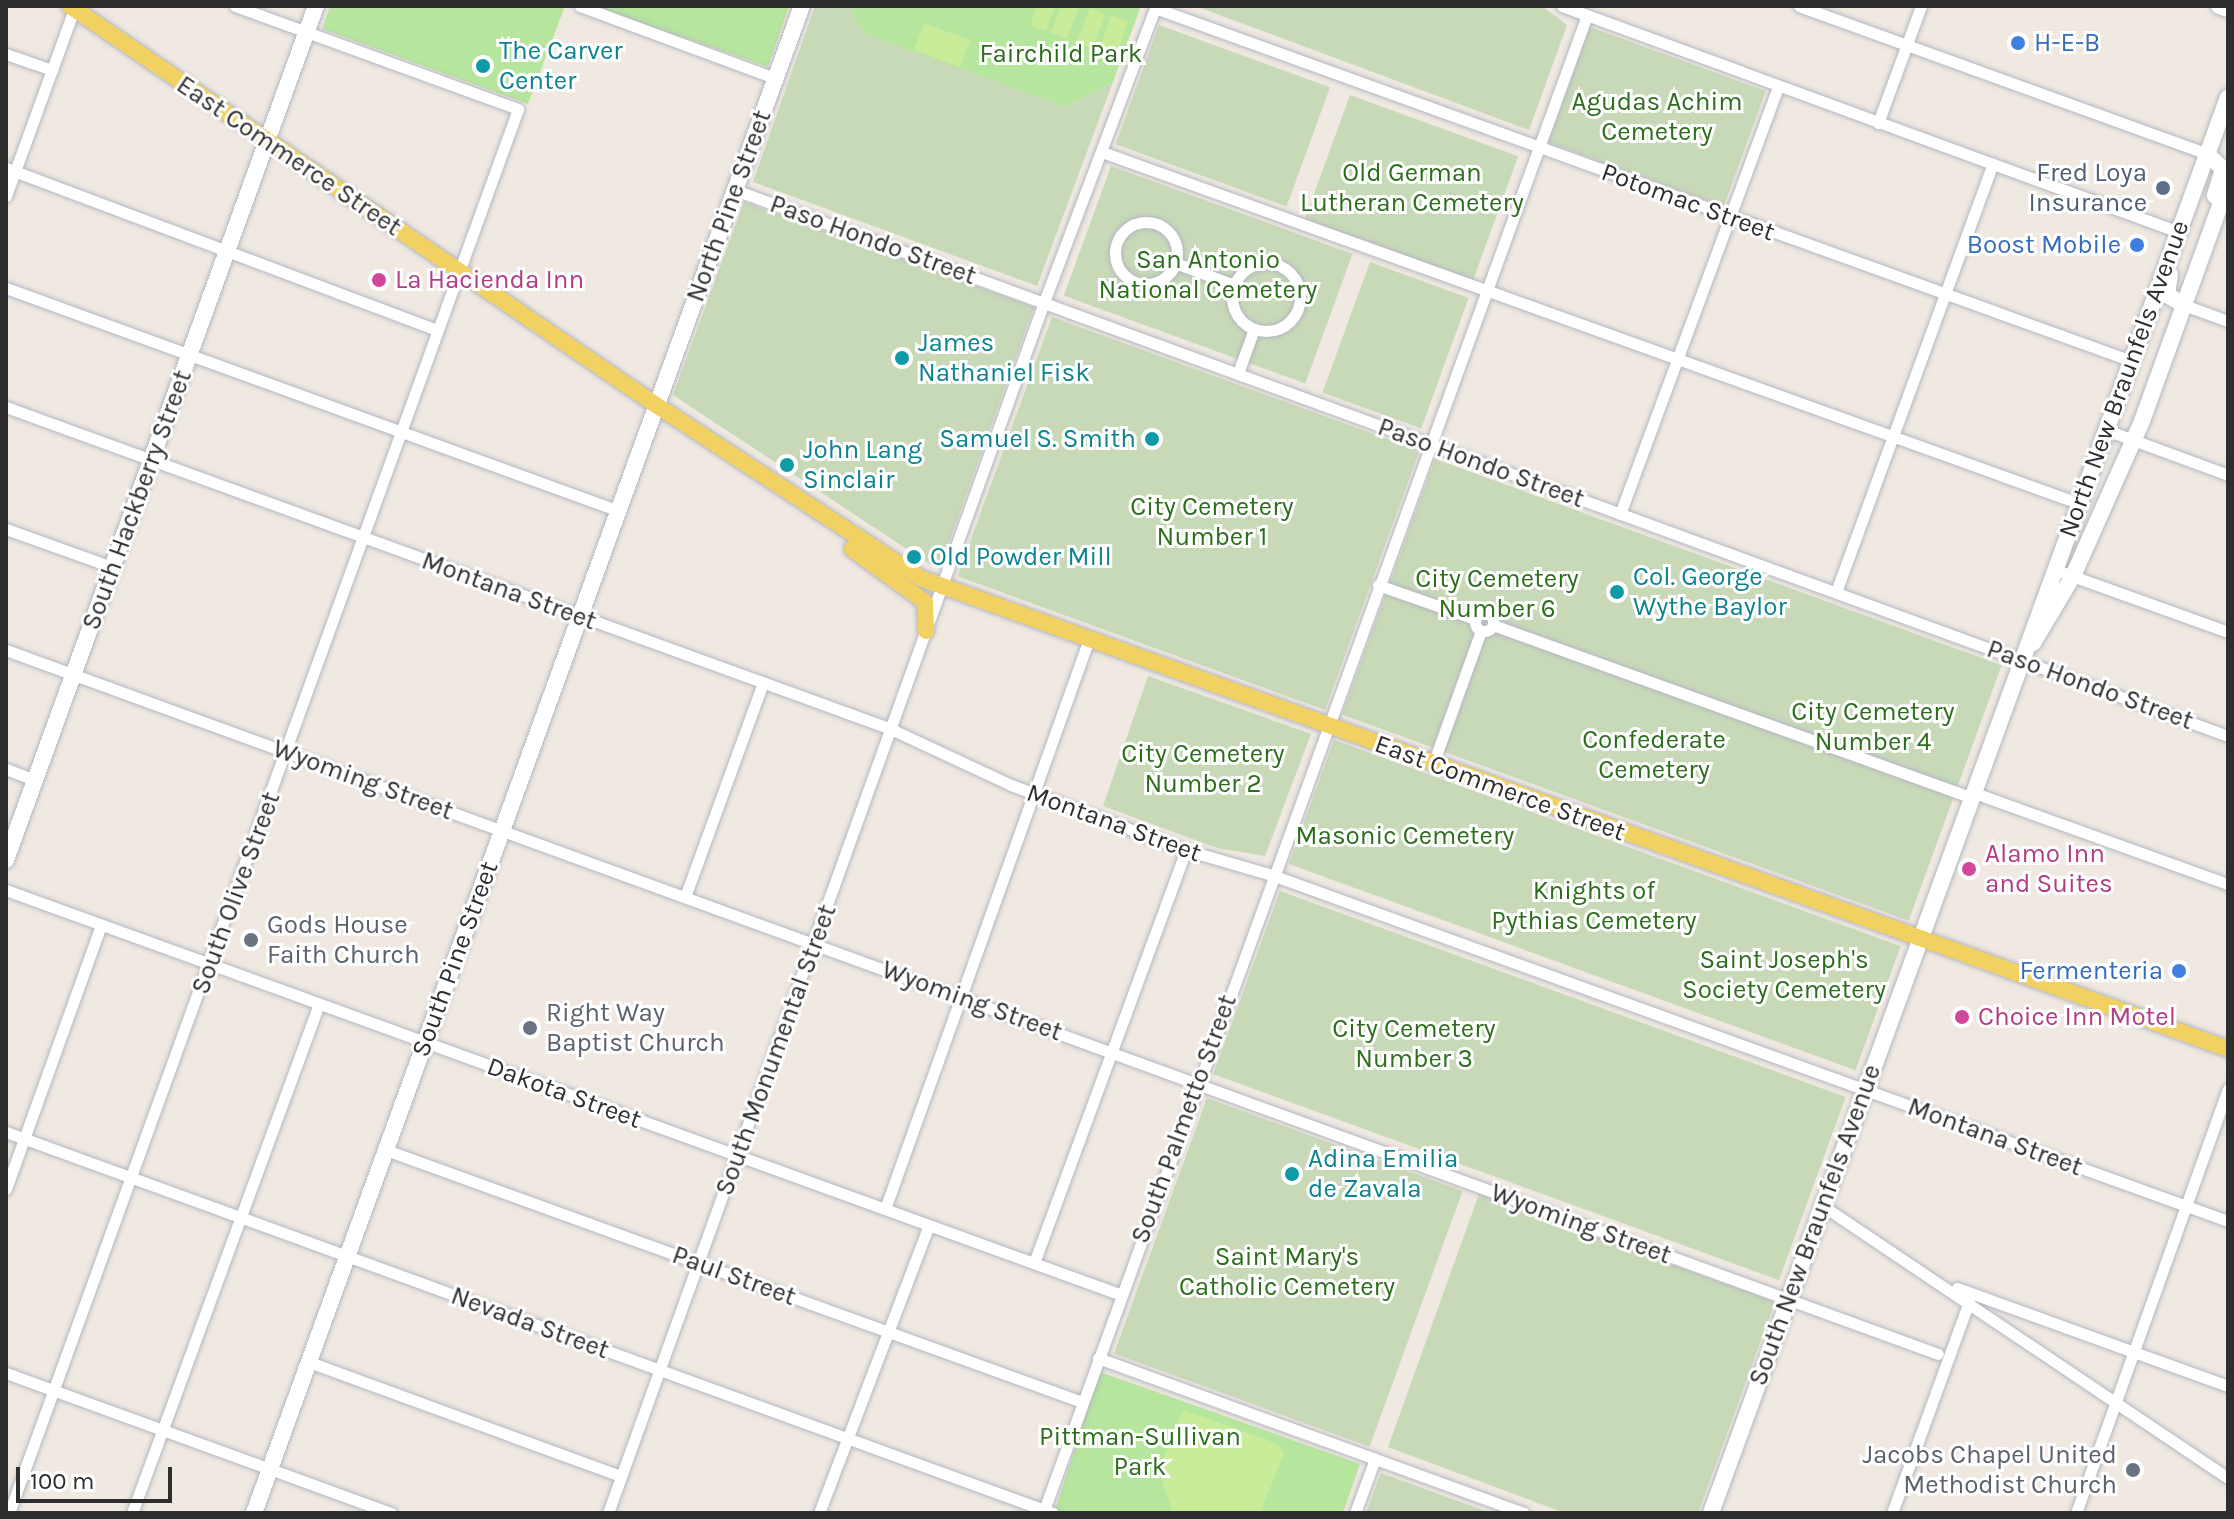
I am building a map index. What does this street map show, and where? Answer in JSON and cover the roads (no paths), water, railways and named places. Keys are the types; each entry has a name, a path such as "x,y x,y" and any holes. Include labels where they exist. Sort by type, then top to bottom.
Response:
{"main road":[{"name":"South Hackberry Street","path":"6,860 316,6"},
{"name":"North Pine Street","path":"656,405 802,6"},
{"path":"2219,6 2228,9"},
{"name":"East Commerce Street","path":"73,7 895,565 943,587 2228,1049"},
{"name":"North New Braunfels Avenue","path":"1918,937 2228,97"},
{"path":"2178,234 2165,286 2167,295 2187,299 2188,274 2223,169 2207,154"},
{"name":"North New Braunfels Avenue","path":"2020,661 2073,576 2133,440 2228,184"},
{"path":"2192,196 2205,187 2212,202"},
{"name":"South Pine Street","path":"254,1513 656,405"},
{"name":"East Commerce Street","path":"788,493 817,524 925,602 926,631"},
{"name":"South New Braunfels Avenue","path":"1711,1513 1918,937"}],"street":[{"path":"235,6 307,32"},
{"path":"580,6 775,78"},
{"path":"1562,6 1586,18 2178,234"},
{"path":"1799,6 2207,154"},
{"path":"1878,123 1921,6"},
{"path":"6,196 11,169 52,70 73,7"},
{"name":"Potomac Street","path":"1155,7 2132,361"},
{"name":"South Monumental Street","path":"608,1513 1044,302 1155,7"},
{"name":"South Palmetto Street","path":"1047,1512 1082,1402 1196,1082 1586,18"},
{"name":"South Olive Street","path":"9,1513 365,540 437,330 518,109 307,32"},
{"path":"6,54 52,70"},
{"path":"1620,514 1778,87"},
{"path":"1102,152 2078,503"},
{"path":"1836,592 1993,164"},
{"path":"11,169 437,330"},
{"name":"Paso Hondo Street","path":"735,190 2228,736"},
{"path":"1155,224 1171,235 1175,263 1164,278 1137,282 1122,272 1116,245 1127,229 1155,224"},
{"path":"1175,263 1234,285"},
{"path":"1267,263 1285,269 1297,283 1300,300 1294,317 1272,331 1254,329 1235,311 1234,285 1247,268 1267,263"},
{"path":"6,288 619,511"},
{"path":"2187,299 2228,321"},
{"path":"1238,373 1254,329"},
{"name":"Montana Street","path":"6,407 891,729 1035,794 1186,850 1272,875 2228,1221"},
{"path":"2106,430 2228,475"},
{"path":"6,529 112,567"},
{"path":"2053,569 2228,632"},
{"path":"1378,585 1475,619 1488,613 1493,625"},
{"path":"1475,619 1481,631"},
{"path":"1433,764 1481,631 1493,625 2228,884"},
{"path":"885,1209 1089,639"},
{"name":"Wyoming Street","path":"6,650 1938,1354"},
{"path":"685,897 763,683"},
{"path":"6,769 35,780"},
{"path":"1034,1263 1186,850"},
{"name":"Dakota Street","path":"6,890 1122,1295"},
{"path":"6,1189 101,925"},
{"path":"132,1513 319,1004"},
{"path":"2076,1513 2228,1089"},
{"name":"Nevada Street","path":"6,1132 1047,1512"},
{"name":"Paul Street","path":"386,1150 1082,1402"},
{"path":"1823,1206 2228,1478"},
{"path":"819,1513 891,1332 929,1225"},
{"path":"1937,1282 2228,1386"},
{"path":"1892,1513 1969,1302"},
{"path":"1098,1358 1524,1513"},
{"path":"309,1362 621,1476"},
{"path":"6,1373 391,1513"},
{"path":"1355,1513 1375,1459"}],"place":[{"name":"H-E-B","path":"2018,43"},
{"name":"The Carver Center","path":"483,66"},
{"name":"Fred Loya Insurance","path":"2163,188"},
{"name":"Boost Mobile","path":"2137,245"},
{"name":"La Hacienda Inn","path":"379,280"},
{"name":"James Nathaniel Fisk","path":"902,358"},
{"name":"Samuel S. Smith","path":"1152,439"},
{"name":"John Lang Sinclair","path":"787,465"},
{"name":"Old Powder Mill","path":"914,557"},
{"name":"Col. George Wythe Baylor","path":"1617,592"},
{"name":"Alamo Inn and Suites","path":"1969,869"},
{"name":"Gods House Faith Church","path":"251,940"},
{"name":"Fermenteria","path":"2179,971"},
{"name":"Choice Inn Motel","path":"1962,1017"},
{"name":"Right Way Baptist Church","path":"530,1028"},
{"name":"Adina Emilia de Zavala","path":"1292,1174"},
{"name":"Jacobs Chapel United Methodist Church","path":"2133,1470"}],"park label":[{"name":"Fairchild Park","path":"1061,54"},
{"name":"Agudas Achim Cemetery","path":"1657,117"},
{"name":"Old German Lutheran Cemetery","path":"1412,188"},
{"name":"San Antonio National Cemetery","path":"1208,275"},
{"name":"City Cemetery Number 1","path":"1212,522"},
{"name":"City Cemetery Number 6","path":"1497,594"},
{"name":"City Cemetery Number 4","path":"1873,727"},
{"name":"Confederate Cemetery","path":"1654,755"},
{"name":"City Cemetery Number 2","path":"1203,769"},
{"name":"Masonic Cemetery","path":"1405,836"},
{"name":"Knights of Pythias Cemetery","path":"1594,906"},
{"name":"Saint Joseph's Society Cemetery","path":"1784,975"},
{"name":"City Cemetery Number 3","path":"1414,1044"},
{"name":"Saint Mary's Catholic Cemetery","path":"1287,1272"},
{"name":"Pittman-Sullivan Park","path":"1140,1452"}]}
